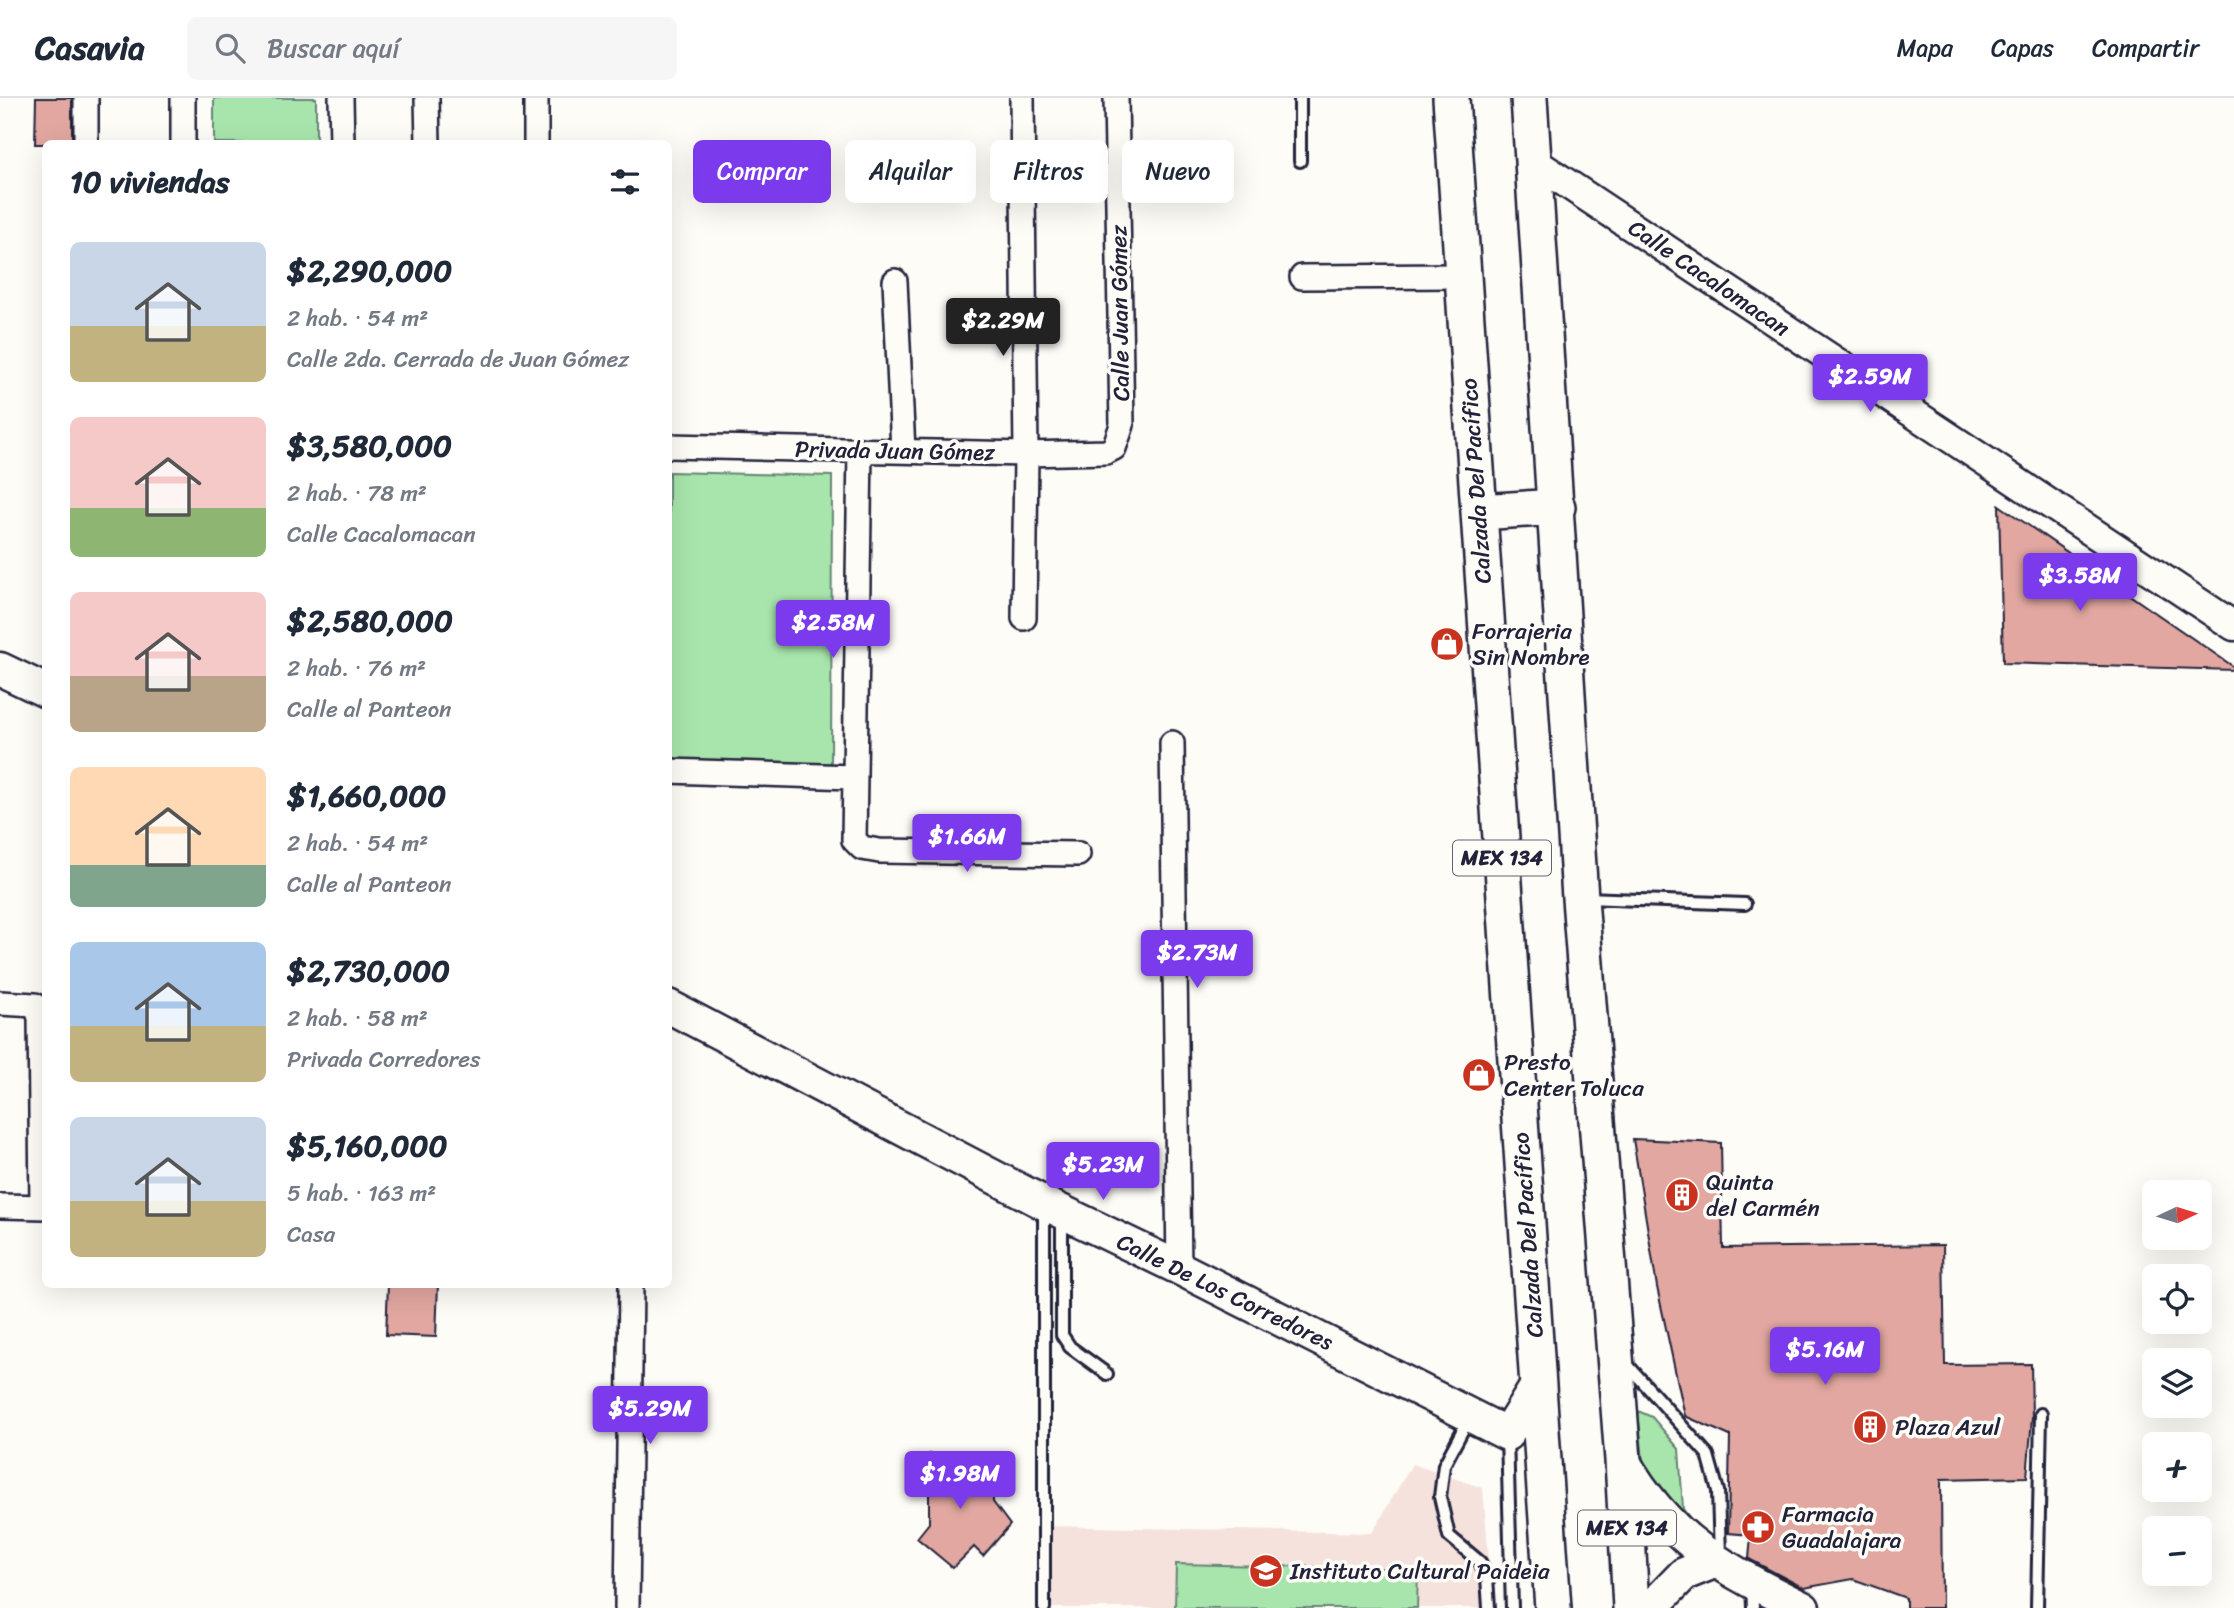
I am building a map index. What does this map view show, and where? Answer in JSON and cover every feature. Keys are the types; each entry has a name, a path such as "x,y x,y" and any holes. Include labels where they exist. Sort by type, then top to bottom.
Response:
{"main road":[{"name":"MEX 134","path":"1529,98 1558,507 1580,898 1623,1460 1639,1605"},
{"name":"Calzada Del Pacífico","path":"1446,101 1479,512 1553,1608"},
{"path":"1479,512 1558,507"},
{"path":"0,668 42,689"},
{"name":"Calle De Los Corredores","path":"672,1008 1053,1208 1179,1268 1507,1434"},
{"path":"1507,1434 1538,1384"},
{"path":"1623,1460 1652,1506 1753,1596 1802,1608"},
{"path":"1639,1605 1673,1595 1684,1574 1717,1564"}],"street":[{"path":"86,98 86,140"},
{"path":"183,98 183,140"},
{"path":"341,98 342,140"},
{"path":"428,98 428,140"},
{"path":"536,98 536,140"},
{"path":"1021,98 1026,454 1024,618"},
{"name":"Calle Juan Gómez","path":"1116,98 1122,425 1118,443"},
{"name":"Calle Cacalomacan","path":"1533,161 2234,626"},
{"path":"1302,277 1462,276"},
{"path":"895,281 903,451"},
{"name":"Privada Juan Gómez","path":"672,446 1026,454 1106,452 1118,443"},
{"path":"860,450 853,835 862,848 879,851 1078,854"},
{"path":"1172,743 1179,1268"},
{"path":"672,771 853,777"},
{"path":"0,1003 35,1005 40,1017 42,1112"},
{"path":"0,1206 42,1206"},
{"path":"627,1608 631,1288"}],"lane":[{"path":"1300,98 1300,161"},
{"path":"1580,898 1745,904"},
{"path":"1053,1208 1062,1335 1070,1347 1107,1374"},
{"path":"1044,1608 1053,1208"},
{"path":"1614,1351 1708,1455 1718,1491 1717,1564"},
{"path":"2037,1608 2041,1415"},
{"path":"1471,1416 1444,1465 1440,1497 1449,1536 1480,1562 1487,1577 1489,1608"},
{"path":"1507,1434 1512,1608"}],"shaded area":[{"name":"Instituto Cultural Paideia","path":"1412,1464 1483,1488 1493,1608 1042,1608 1042,1526 1372,1533"}],"green space":[{"path":"214,98 316,98 316,140 214,140"},
{"path":"672,472 832,476 831,770 672,770"},
{"path":"1638,1411 1652,1417 1679,1449 1683,1509 1692,1521 1645,1480"},
{"path":"1176,1564 1418,1569 1417,1608 1175,1608"}],"building":[{"path":"36,98 72,98 72,140 42,140 42,144 35,144"},
{"path":"1999,505 2234,667 2234,670 2003,663"},
{"name":"Plaza Azul","path":"1633,1139 1721,1143 1723,1248 1943,1245 1945,1365 2031,1364 2032,1418 2027,1477 1941,1479 1942,1608 1906,1608 1906,1598 1853,1579 1804,1588 1749,1559 1751,1535 1728,1533 1730,1436 1685,1416 1657,1287"},
{"path":"388,1288 438,1288 436,1337 386,1335"},
{"path":"929,1454 954,1454 993,1489 993,1502 1010,1525 983,1556 974,1547 953,1568 917,1538 929,1523"}],"place":[{"name":"Forrajeria Sin Nombre","path":"1447,644"},
{"name":"Presto Center Toluca","path":"1479,1075"},
{"name":"Quinta del Carmén","path":"1682,1195"},
{"name":"Plaza Azul","path":"1870,1427"},
{"name":"Farmacia Guadalajara","path":"1758,1527"},
{"name":"Instituto Cultural Paideia","path":"1266,1571"}]}
